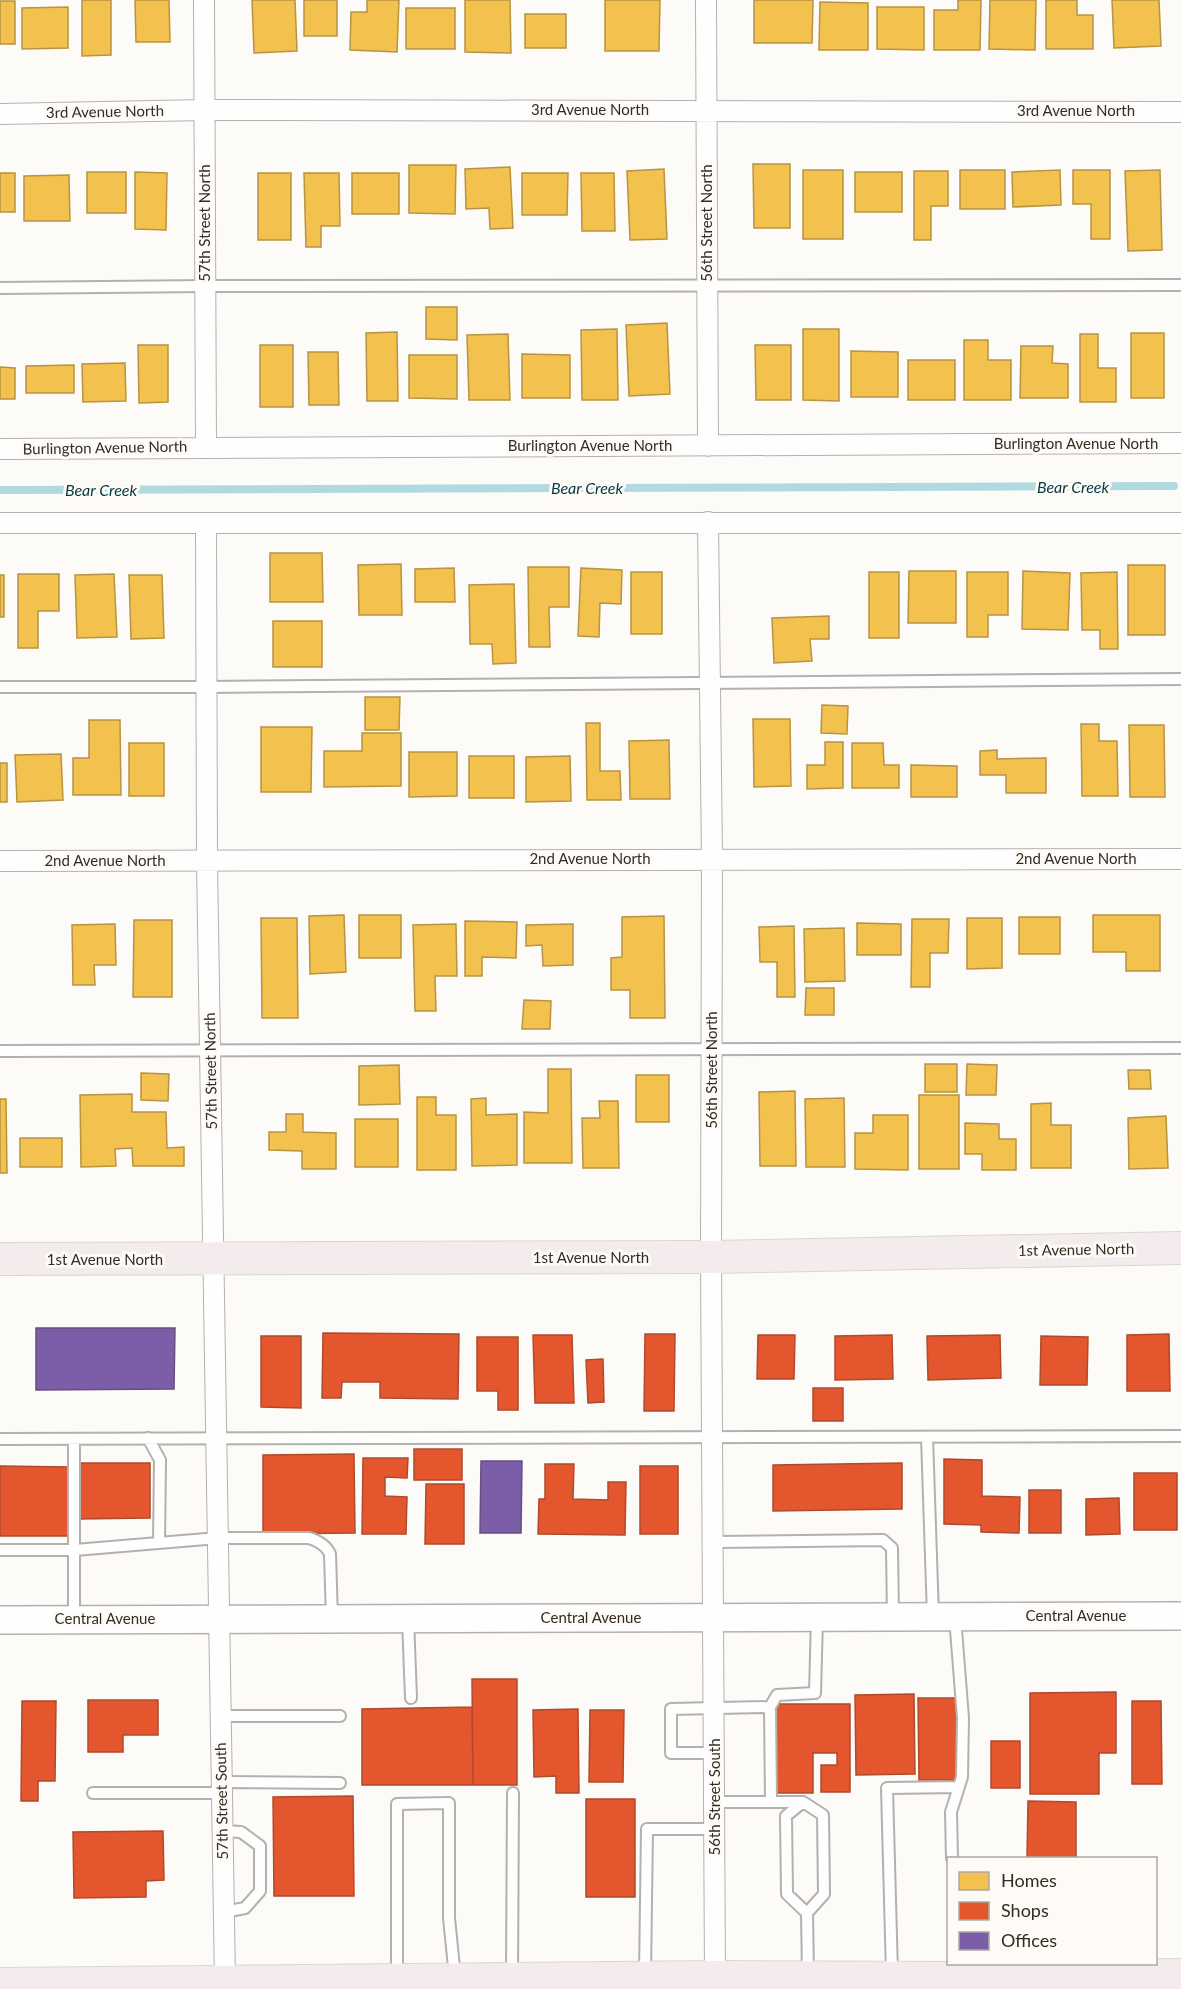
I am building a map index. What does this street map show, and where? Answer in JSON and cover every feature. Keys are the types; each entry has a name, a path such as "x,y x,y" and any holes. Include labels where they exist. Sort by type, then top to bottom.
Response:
{"main road":[{"name":"1st Avenue North","path":"0,1259 711,1257 1181,1248"},
{"name":"Central Avenue","path":"0,1620 1181,1616"},
{"path":"0,1983 397,1980 456,1984 512,1979 892,1978 950,1971 1181,1975"}],"street":[{"name":"57th Street North","path":"204,0 206,447"},
{"name":"56th Street North","path":"706,0 708,446"},
{"name":"3rd Avenue North","path":"0,114 204,110 1181,112"},
{"name":"Burlington Avenue North","path":"0,449 1181,443"},
{"name":"56th Street North","path":"708,522 712,858 711,1257 714,1618"},
{"path":"0,523 1181,523"},
{"name":"57th Street North","path":"206,523 207,862 219,1619"},
{"name":"2nd Avenue North","path":"0,861 1181,859"},
{"name":"56th Street South","path":"714,1618 715,1977"},
{"name":"57th Street South","path":"219,1619 225,1982"}],"lane":[{"path":"0,288 1181,285"},
{"path":"0,687 710,684 1181,679"},
{"path":"0,1051 1181,1048"},
{"path":"0,1439 1181,1436"},
{"path":"927,1437 944,1617 963,1718 960,1782 951,1812 952,1857"},
{"path":"148,1438 160,1460 159,1543"},
{"path":"74,1439 74,1619"},
{"path":"0,1550 75,1550 218,1538 301,1538 319,1541 330,1554 332,1619"},
{"path":"714,1542 883,1540 892,1548 893,1617"},
{"path":"771,1802 770,1707 777,1695 815,1693 817,1617"},
{"path":"408,1618 411,1698"},
{"path":"715,1753 671,1753 671,1709 770,1707"},
{"path":"221,1716 340,1716"},
{"path":"892,1978 887,1788 960,1782"},
{"path":"93,1793 340,1783"},
{"path":"512,1979 513,1792"},
{"path":"715,1802 803,1802 823,1815 824,1894 807,1913 808,1978"},
{"path":"803,1802 786,1816 787,1894 807,1913"},
{"path":"397,1980 397,1804 448,1803 449,1918 456,1984"},
{"path":"645,1978 647,1829 715,1829"},
{"path":"223,1831 241,1832 260,1846 261,1873 260,1891 245,1908 224,1912"}],"building: Homes":[{"path":"82,0 111,0 111,55 82,56"},
{"path":"135,0 169,0 170,42 136,42"},
{"path":"252,0 295,0 297,51 254,53"},
{"path":"304,0 337,0 337,36 304,36"},
{"path":"367,0 399,0 397,52 350,50 351,12 367,12"},
{"path":"465,0 510,0 511,53 465,52"},
{"path":"605,0 660,0 659,51 605,51"},
{"path":"754,0 813,0 812,43 754,43"},
{"path":"958,0 981,0 980,50 934,50 934,10 958,10"},
{"path":"990,0 1036,0 1035,50 989,49"},
{"path":"1046,0 1077,0 1077,15 1093,15 1093,49 1046,49"},
{"path":"1112,0 1159,0 1161,46 1114,48"},
{"path":"0,1 15,1 15,44 0,44"},
{"path":"820,2 868,3 868,50 819,50"},
{"path":"68,7 68,48 22,49 22,8"},
{"path":"877,7 924,7 924,50 877,49"},
{"path":"406,8 455,8 455,49 406,49"},
{"path":"525,14 566,14 566,48 525,48"},
{"path":"753,164 790,164 790,228 754,228"},
{"path":"409,165 456,165 455,214 409,213"},
{"path":"510,167 513,228 490,229 489,208 466,209 465,169"},
{"path":"664,169 667,239 630,240 627,171"},
{"path":"803,170 843,170 843,239 803,239"},
{"path":"960,170 1005,170 1005,209 960,209"},
{"path":"1060,170 1061,205 1013,207 1012,172"},
{"path":"1073,170 1110,170 1110,239 1091,239 1091,204 1073,204"},
{"path":"1160,170 1162,250 1128,251 1125,171"},
{"path":"914,171 948,171 948,206 931,206 931,240 914,240"},
{"path":"87,172 126,172 126,213 87,213"},
{"path":"135,172 167,173 166,230 135,229"},
{"path":"855,172 902,172 902,212 855,212"},
{"path":"0,173 15,173 15,212 0,212"},
{"path":"258,173 291,173 291,240 258,240"},
{"path":"304,173 339,173 340,226 321,226 321,247 306,247"},
{"path":"352,173 399,173 399,214 352,214"},
{"path":"522,173 568,173 567,215 522,215"},
{"path":"581,173 614,173 615,231 582,231"},
{"path":"69,175 70,221 24,221 24,176"},
{"path":"426,307 457,307 457,340 426,339"},
{"path":"667,323 670,394 629,396 626,325"},
{"path":"617,329 618,400 582,400 581,330"},
{"path":"803,329 839,329 839,401 803,400"},
{"path":"397,332 398,401 367,401 366,333"},
{"path":"1131,333 1164,333 1164,398 1131,398"},
{"path":"508,334 510,400 469,400 467,335"},
{"path":"1080,334 1098,334 1098,368 1116,368 1116,402 1080,402"},
{"path":"964,340 988,340 988,360 1011,360 1011,400 964,400"},
{"path":"138,345 168,345 168,402 139,403"},
{"path":"260,345 293,345 293,407 260,407"},
{"path":"755,345 791,345 791,400 756,400"},
{"path":"1021,346 1053,346 1052,363 1068,364 1068,398 1020,398"},
{"path":"851,351 898,352 898,397 851,397"},
{"path":"308,352 338,352 339,405 309,405"},
{"path":"522,354 570,355 570,398 522,398"},
{"path":"409,355 457,355 457,399 409,398"},
{"path":"908,360 955,360 955,400 908,400"},
{"path":"125,363 126,401 83,402 82,364"},
{"path":"74,365 74,393 26,393 26,366"},
{"path":"0,367 15,368 15,399 0,399"},
{"path":"270,553 322,553 323,602 270,602"},
{"path":"401,564 402,615 359,615 358,565"},
{"path":"1128,565 1165,565 1165,635 1128,635"},
{"path":"528,567 569,567 569,607 549,607 550,647 529,647"},
{"path":"454,568 455,602 415,602 415,569"},
{"path":"581,568 622,570 621,604 600,603 599,637 578,636"},
{"path":"909,571 956,571 956,623 908,623"},
{"path":"1023,571 1070,573 1068,630 1022,629"},
{"path":"631,572 662,572 662,634 631,634"},
{"path":"869,572 899,572 899,638 869,638"},
{"path":"967,572 1008,572 1008,615 988,615 988,637 967,637"},
{"path":"1117,572 1118,649 1100,649 1100,630 1082,630 1081,573"},
{"path":"18,574 59,574 59,611 38,611 38,648 18,648"},
{"path":"114,574 117,637 77,638 75,575"},
{"path":"0,575 4,575 4,617 0,617"},
{"path":"129,575 162,575 164,638 131,639"},
{"path":"514,584 516,663 493,664 492,644 470,644 469,585"},
{"path":"829,616 829,639 810,639 812,661 774,663 772,618"},
{"path":"273,621 322,621 322,667 273,667"},
{"path":"365,697 400,697 399,730 365,730"},
{"path":"822,705 848,706 847,734 821,733"},
{"path":"753,719 790,719 791,786 754,787"},
{"path":"89,720 120,720 121,795 73,795 73,758 89,758"},
{"path":"586,723 600,723 600,771 620,771 621,800 587,800"},
{"path":"1081,724 1099,724 1099,741 1117,741 1118,796 1082,796"},
{"path":"1129,725 1164,725 1165,797 1130,797"},
{"path":"261,727 312,727 311,792 261,792"},
{"path":"362,733 401,733 401,786 324,787 324,751 362,751"},
{"path":"669,740 670,799 630,799 629,741"},
{"path":"825,742 843,742 843,788 807,789 807,765 825,765"},
{"path":"129,743 164,743 164,796 129,796"},
{"path":"852,743 883,743 884,765 899,765 899,788 852,788"},
{"path":"997,750 997,759 1046,758 1046,793 1006,793 1006,775 980,775 980,751"},
{"path":"409,752 457,752 457,796 409,797"},
{"path":"61,754 63,800 17,802 15,755"},
{"path":"469,756 514,756 514,798 469,798"},
{"path":"570,756 571,801 526,802 526,757"},
{"path":"0,763 7,763 7,802 0,802"},
{"path":"911,765 957,766 957,797 911,797"},
{"path":"344,915 346,972 310,974 309,916"},
{"path":"359,915 401,915 401,958 359,958"},
{"path":"1093,915 1160,915 1160,971 1126,971 1126,952 1093,952"},
{"path":"664,916 665,1018 630,1018 630,990 611,990 611,958 622,957 622,917"},
{"path":"1019,917 1060,917 1060,954 1019,954"},
{"path":"261,918 297,918 298,1018 262,1018"},
{"path":"967,918 1002,918 1002,968 967,969"},
{"path":"912,919 949,919 948,953 930,953 930,987 911,987"},
{"path":"134,920 172,920 172,997 133,997"},
{"path":"465,921 517,922 516,958 482,957 482,976 465,976"},
{"path":"857,923 901,924 901,955 857,955"},
{"path":"115,924 116,965 94,965 95,985 73,985 72,925"},
{"path":"456,924 457,976 435,976 436,1011 415,1011 413,925"},
{"path":"573,924 573,965 543,966 542,945 526,946 526,925"},
{"path":"794,926 795,997 777,997 777,962 760,962 759,927"},
{"path":"844,928 845,981 805,982 804,929"},
{"path":"806,988 834,988 834,1015 805,1015"},
{"path":"524,1000 551,1001 550,1029 522,1029"},
{"path":"925,1064 957,1064 957,1092 925,1092"},
{"path":"967,1064 997,1065 996,1095 966,1095"},
{"path":"399,1065 400,1104 359,1105 359,1066"},
{"path":"548,1069 571,1069 572,1163 524,1163 524,1112 548,1113"},
{"path":"1128,1070 1150,1070 1151,1089 1129,1089"},
{"path":"141,1073 169,1074 168,1101 141,1100"},
{"path":"636,1075 669,1075 669,1122 636,1122"},
{"path":"795,1091 796,1166 760,1166 759,1092"},
{"path":"132,1094 132,1112 166,1112 167,1148 184,1147 184,1166 133,1166 132,1148 115,1149 116,1166 81,1167 80,1095"},
{"path":"919,1095 959,1095 959,1169 919,1169"},
{"path":"417,1097 436,1097 436,1115 456,1115 456,1170 417,1170"},
{"path":"486,1098 486,1115 517,1114 517,1165 472,1166 471,1099"},
{"path":"844,1098 845,1167 806,1167 805,1099"},
{"path":"0,1099 6,1099 7,1173 0,1173"},
{"path":"599,1101 618,1101 619,1168 583,1168 582,1118 600,1118"},
{"path":"1051,1103 1051,1125 1071,1125 1071,1168 1031,1168 1031,1104"},
{"path":"286,1114 303,1114 303,1132 336,1133 336,1169 302,1169 302,1151 269,1150 269,1132 286,1132"},
{"path":"873,1115 908,1115 908,1170 855,1169 855,1133 873,1133"},
{"path":"1166,1116 1168,1168 1129,1169 1128,1118"},
{"path":"355,1119 398,1119 398,1167 355,1167"},
{"path":"965,1123 999,1124 999,1139 1016,1139 1016,1170 982,1170 982,1154 965,1154"},
{"path":"20,1138 62,1138 62,1167 20,1167"}],"building: Shops":[{"path":"323,1333 459,1334 458,1399 380,1398 380,1382 342,1382 341,1398 322,1398"},
{"path":"645,1334 675,1334 674,1411 644,1411"},
{"path":"1169,1334 1170,1391 1127,1391 1127,1335"},
{"path":"533,1335 572,1335 574,1403 535,1403"},
{"path":"758,1335 795,1335 794,1379 757,1379"},
{"path":"892,1335 893,1379 835,1380 835,1336"},
{"path":"1000,1335 1001,1378 928,1380 927,1336"},
{"path":"261,1336 301,1336 301,1408 261,1407"},
{"path":"1041,1336 1088,1337 1087,1385 1040,1385"},
{"path":"477,1337 518,1337 518,1410 498,1410 498,1391 477,1391"},
{"path":"603,1359 604,1402 588,1403 586,1360"},
{"path":"813,1388 843,1388 843,1421 813,1421"},
{"path":"414,1449 462,1449 462,1480 414,1480"},
{"path":"354,1454 355,1533 263,1534 263,1455"},
{"path":"363,1458 408,1458 407,1478 385,1477 385,1496 407,1497 406,1534 362,1534"},
{"path":"944,1459 982,1460 982,1496 1020,1497 1019,1533 981,1532 981,1525 944,1524"},
{"path":"80,1463 150,1463 150,1518 79,1519"},
{"path":"902,1463 902,1509 773,1511 773,1465"},
{"path":"545,1464 574,1464 573,1499 608,1500 608,1482 626,1482 625,1535 538,1534 539,1499 545,1499"},
{"path":"0,1466 68,1467 68,1536 0,1536"},
{"path":"640,1466 678,1466 678,1534 640,1534"},
{"path":"1134,1473 1177,1473 1177,1530 1134,1530"},
{"path":"426,1484 464,1484 464,1544 425,1544"},
{"path":"1029,1490 1061,1490 1061,1533 1029,1533"},
{"path":"1119,1498 1120,1534 1086,1535 1086,1499"},
{"path":"472,1679 517,1679 517,1785 473,1785"},
{"path":"1116,1692 1116,1753 1099,1753 1099,1794 1030,1794 1030,1693"},
{"path":"914,1694 915,1774 856,1775 855,1695"},
{"path":"918,1698 958,1698 958,1780 919,1780"},
{"path":"88,1700 158,1700 158,1735 123,1735 123,1752 88,1752"},
{"path":"22,1701 56,1701 55,1781 38,1781 38,1801 21,1801"},
{"path":"1132,1701 1161,1701 1162,1784 1132,1784"},
{"path":"776,1704 850,1704 850,1792 821,1792 821,1765 837,1765 837,1753 813,1753 813,1793 776,1793"},
{"path":"472,1707 473,1785 362,1785 362,1709"},
{"path":"578,1709 579,1793 556,1793 556,1776 534,1777 533,1710"},
{"path":"590,1710 624,1710 623,1782 589,1782"},
{"path":"991,1741 1020,1741 1020,1788 991,1788"},
{"path":"353,1796 354,1896 274,1896 273,1797"},
{"path":"586,1799 635,1799 635,1897 586,1897"},
{"path":"1028,1801 1076,1802 1076,1857 1027,1857"},
{"path":"163,1831 164,1880 146,1881 146,1897 74,1898 73,1832"}],"building: Offices":[{"path":"36,1328 175,1328 174,1389 36,1390"},
{"path":"481,1461 522,1461 521,1533 480,1533"}],"waterway":[{"name":"Bear Creek","path":"0,490 1174,486"}]}
